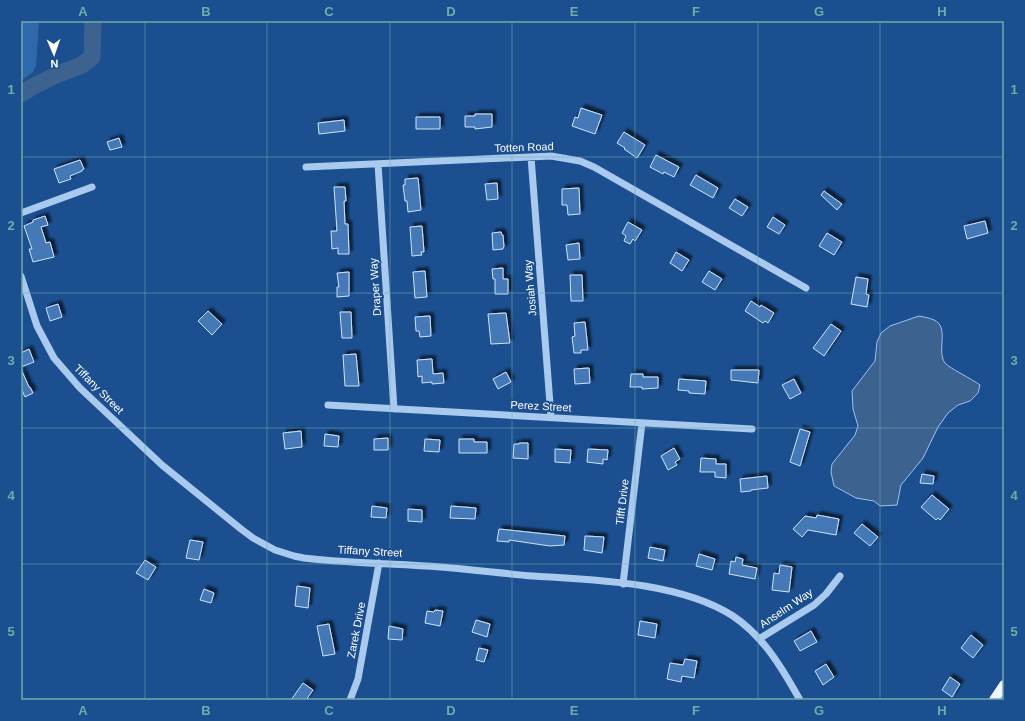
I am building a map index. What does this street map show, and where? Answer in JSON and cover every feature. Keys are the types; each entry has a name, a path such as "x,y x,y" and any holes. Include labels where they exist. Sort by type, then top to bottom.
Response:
{"main road":[{"path":"994,700 1004,685"}],"street":[{"name":"Totten Road","path":"306,167 551,156 580,161 594,167 806,288"},
{"name":"Josiah Way","path":"531,157 552,417"},
{"name":"Draper Way","path":"378,164 394,409"},
{"path":"21,213 92,187"},
{"name":"Tiffany Street","path":"21,276 38,326 54,358 69,376 94,402 162,465 241,529 265,546 294,556 315,560 379,563 581,578 673,592 706,602 744,624 771,652 800,700"},
{"name":"Perez Street","path":"328,405 752,429"},
{"name":"Tifft Drive","path":"623,584 642,423"},
{"name":"Zarek Drive","path":"350,700 358,679 379,563"},
{"name":"Anselm Way","path":"760,639 814,605 826,594 840,576"}],"shaded area":[{"path":"21,21 39,21 36,66 33,72 21,81"},
{"path":"919,316 932,319 939,323 942,334 942,352 945,363 980,385 978,393 970,401 958,405 948,413 938,427 923,458 901,485 897,505 880,506 874,501 856,498 834,486 831,472 832,464 855,435 858,426 853,409 852,391 875,361 877,342 881,333 890,326"}],"building":[{"path":"581,108 602,115 595,134 572,126 575,117 578,118"},
{"path":"475,114 492,114 492,127 475,129 475,127 465,127 465,116 475,116"},
{"path":"416,117 440,117 440,129 416,129"},
{"path":"344,120 345,131 319,134 318,123"},
{"path":"624,132 645,145 637,158 617,143"},
{"path":"119,138 122,147 110,150 107,142"},
{"path":"656,155 679,167 674,177 664,172 663,174 650,167"},
{"path":"80,160 84,169 70,176 71,179 59,183 54,169"},
{"path":"696,175 718,188 713,198 690,185"},
{"path":"418,178 421,210 408,212 403,185 405,185 405,179"},
{"path":"497,183 498,199 487,200 485,184"},
{"path":"334,187 345,187 345,224 348,224 349,254 338,254 338,248 332,249 331,231 337,231"},
{"path":"579,188 580,214 568,215 567,205 562,205 562,189"},
{"path":"824,191 842,204 837,210 821,195"},
{"path":"735,199 748,207 742,216 729,208"},
{"path":"45,216 48,225 41,227 46,243 50,242 54,257 33,262 29,249 32,249 24,226 33,222 33,220"},
{"path":"773,217 785,225 779,234 767,227"},
{"path":"985,221 988,233 967,239 964,226"},
{"path":"628,222 642,230 635,241 633,239 630,244 624,241 626,236 622,233"},
{"path":"422,226 424,252 421,252 422,255 412,256 410,227"},
{"path":"501,232 503,235 504,247 503,249 493,250 492,233"},
{"path":"827,233 842,242 834,255 819,246"},
{"path":"579,243 580,259 568,260 566,245"},
{"path":"676,252 689,260 682,271 670,263"},
{"path":"503,268 503,279 508,279 508,294 495,294 495,279 493,279 492,269"},
{"path":"425,271 427,297 415,298 413,272"},
{"path":"709,271 722,279 715,290 702,282"},
{"path":"349,272 349,296 337,297 337,287 339,287 337,273"},
{"path":"570,275 582,275 583,301 571,301"},
{"path":"856,277 868,279 866,294 869,295 867,307 851,304"},
{"path":"751,301 774,313 768,323 765,321 763,323 745,311"},
{"path":"58,304 62,317 50,321 46,308"},
{"path":"208,311 222,324 212,335 198,321"},
{"path":"340,312 351,312 352,338 342,338"},
{"path":"506,313 510,343 491,344 488,314"},
{"path":"430,316 431,336 420,337 419,331 416,331 415,317"},
{"path":"585,322 588,350 581,350 581,353 574,353 572,337 575,336 574,323"},
{"path":"831,324 841,331 824,356 813,348"},
{"path":"29,349 34,362 21,367 21,353"},
{"path":"356,354 359,386 345,386 343,355"},
{"path":"432,359 433,374 443,373 444,383 422,383 422,376 418,377 417,360"},
{"path":"589,368 590,383 575,384 574,369"},
{"path":"21,369 33,393 25,397 21,388"},
{"path":"731,370 759,370 758,383 731,380"},
{"path":"506,372 511,382 498,389 493,379"},
{"path":"631,374 643,374 643,377 658,377 658,388 642,389 642,387 630,387"},
{"path":"679,379 706,381 705,394 689,393 689,391 678,390"},
{"path":"794,379 801,393 790,399 782,385"},
{"path":"800,429 810,432 800,466 790,462"},
{"path":"301,431 302,447 285,449 283,433"},
{"path":"325,434 339,436 338,447 324,446"},
{"path":"388,438 388,450 374,450 374,439"},
{"path":"425,439 440,440 439,452 424,451"},
{"path":"459,439 474,439 474,442 487,442 487,453 459,453"},
{"path":"528,443 528,459 513,458 514,444"},
{"path":"674,448 680,459 675,462 677,465 668,470 661,456"},
{"path":"555,449 571,450 570,463 555,462"},
{"path":"588,449 608,450 607,460 603,459 603,464 587,462"},
{"path":"701,458 716,459 716,464 726,464 726,478 715,477 715,472 700,472"},
{"path":"922,474 934,476 933,484 920,483"},
{"path":"767,476 768,488 741,492 740,479"},
{"path":"932,495 949,509 940,520 938,518 936,520 921,507"},
{"path":"372,506 387,508 386,518 371,517"},
{"path":"451,506 476,508 475,519 450,518"},
{"path":"408,509 422,510 422,522 408,521"},
{"path":"817,515 839,519 836,535 808,530 802,537 793,529 805,516 816,518"},
{"path":"862,524 878,537 870,546 854,533"},
{"path":"499,529 565,536 564,545 550,546 509,540 509,542 497,541"},
{"path":"585,536 604,537 602,553 584,550"},
{"path":"190,540 203,542 199,560 186,558"},
{"path":"650,547 665,550 663,561 648,558"},
{"path":"699,554 715,559 712,570 696,566"},
{"path":"736,557 743,559 742,565 757,568 755,579 729,574 731,561 735,562"},
{"path":"145,560 156,567 148,580 136,573"},
{"path":"780,565 792,567 789,592 772,590 774,573 779,574"},
{"path":"297,586 310,588 308,608 295,606"},
{"path":"204,589 214,593 211,603 200,600"},
{"path":"435,610 443,611 440,626 425,623 427,611 434,612"},
{"path":"476,620 490,624 487,637 472,632"},
{"path":"640,621 657,624 655,638 638,635"},
{"path":"329,624 335,654 323,656 317,626"},
{"path":"389,626 403,629 402,640 388,639"},
{"path":"811,631 817,642 800,651 794,641"},
{"path":"971,635 983,645 973,658 961,648"},
{"path":"479,648 488,650 484,662 476,660"},
{"path":"685,659 697,661 694,678 682,676 681,682 667,679 670,663 683,665"},
{"path":"826,664 834,677 823,685 815,671"},
{"path":"950,677 960,684 952,697 942,690"},
{"path":"303,683 313,690 306,700 291,700"}],"waterway":[{"path":"21,94 56,75 82,65 92,57 93,21"}]}
